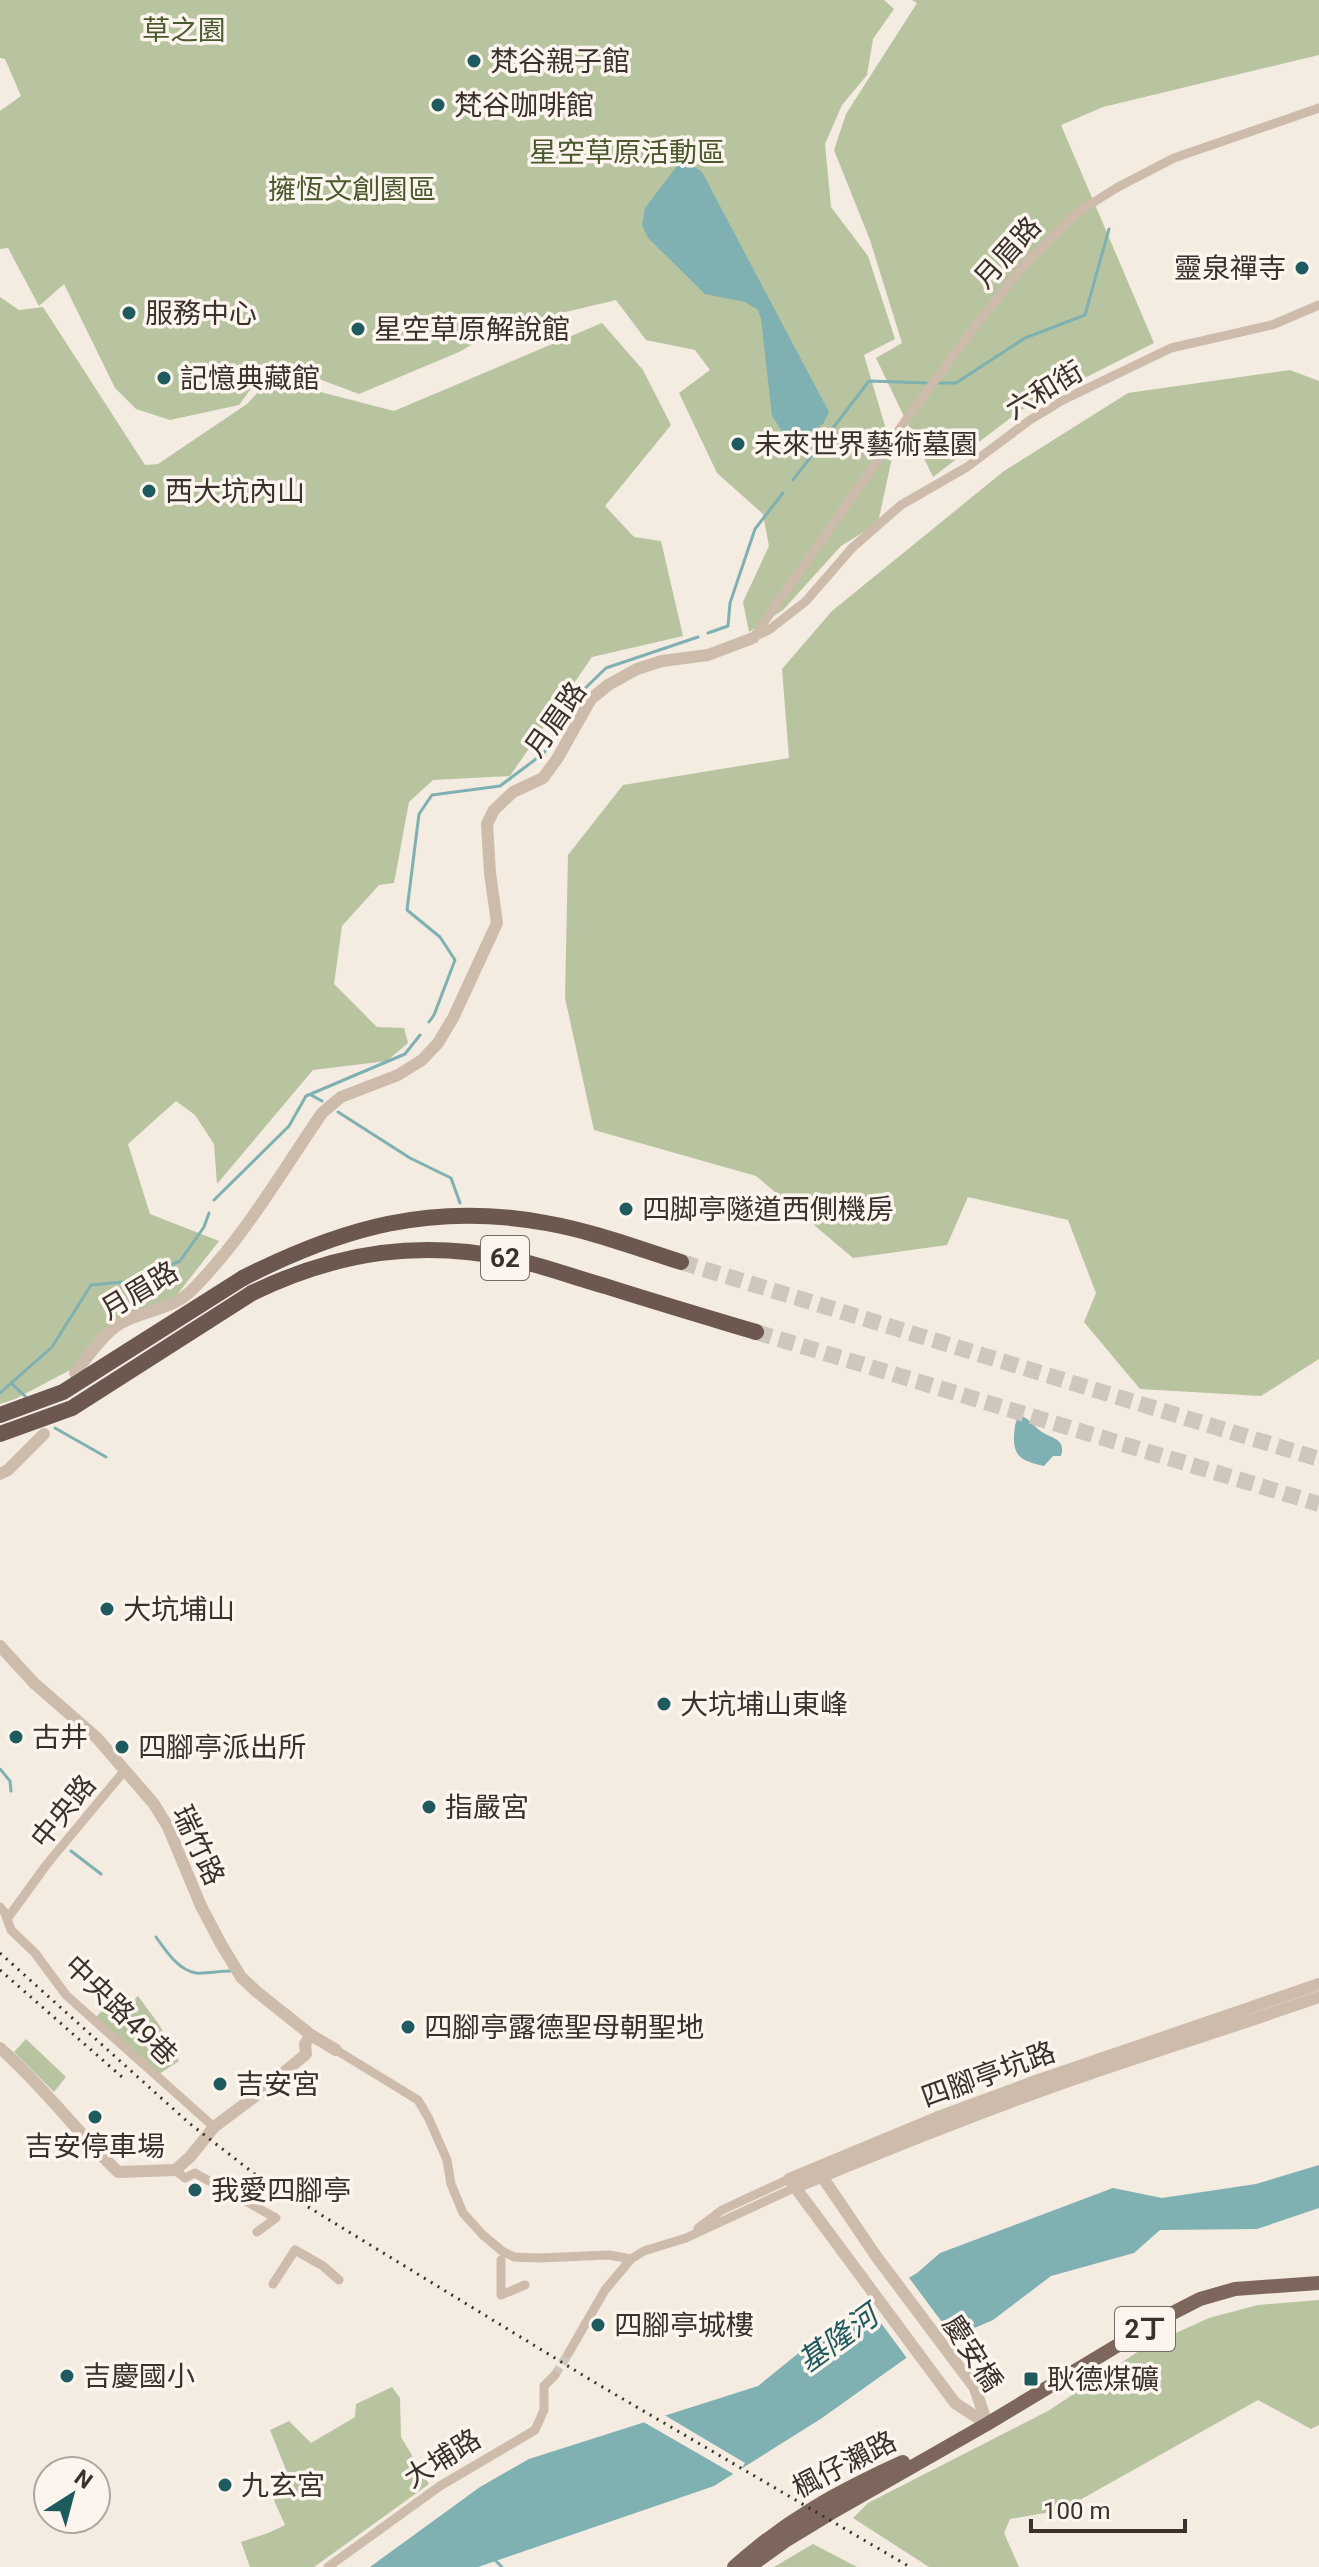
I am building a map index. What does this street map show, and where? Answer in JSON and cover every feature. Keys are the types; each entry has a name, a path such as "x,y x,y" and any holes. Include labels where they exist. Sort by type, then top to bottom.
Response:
{"highway":[{"name":"62","path":"0,1415 63,1392 325,1240 377,1225 458,1215 499,1216 581,1231 681,1262"},
{"name":"62","path":"0,1434 72,1408 248,1286 362,1254 440,1249 520,1261 756,1332"}],"main road":[{"name":"楓仔瀨路","path":"749,2567 831,2513 1200,2299 1235,2289 1319,2283"},
{"name":"楓仔瀨路","path":"734,2567 783,2526 844,2489 987,2424"}],"street":[{"name":"月眉路","path":"75,1373 119,1324 173,1304 190,1292 232,1244 322,1113 341,1097 359,1088 398,1075 422,1060 438,1043 453,1018 497,923 487,824 494,810 513,792 543,778 591,699 608,685 637,669 662,661 708,655 753,638 908,417 1024,265 1078,212 1174,158 1319,108"},
{"name":"六和街","path":"753,638 769,630 806,601 852,548 901,505 967,467 1030,420 1063,400 1171,348 1272,325 1319,305"},
{"path":"0,1442 46,1428"},
{"path":"0,1474 8,1470 46,1428"},
{"name":"瑞竹路","path":"0,1646 34,1683 97,1738 154,1804 168,1827 201,1906 241,1977 311,2035 418,2100 447,2160 451,2184 463,2213 483,2235 514,2257 609,2255 631,2259"},
{"name":"中央路","path":"7,1919 47,1864 125,1770"},
{"name":"中央路49巷","path":"0,1907 11,1930 35,1953 66,1995 210,2132"},
{"name":"四腳亭坑路","path":"631,2259 644,2251 686,2238 791,2184 922,2123 1319,1984"},
{"name":"四腳亭坑路","path":"819,2172 1061,2083 1319,1997"},
{"path":"306,2054 305,2044 311,2035"},
{"path":"0,2048 40,2086 118,2172 175,2170 210,2132 306,2054 336,2050"},
{"path":"175,2170 185,2178 195,2173 276,2218 257,2232"},
{"name":"慶安橋","path":"819,2172 876,2256 975,2388 987,2424"},
{"name":"慶安橋","path":"791,2184 955,2403 987,2424"},
{"path":"273,2284 295,2250 323,2266 339,2280"},
{"path":"568,2354 605,2290 631,2259"},
{"path":"501,2260 501,2295 525,2285"},
{"name":"大埔路","path":"328,2567 440,2486 535,2430 544,2410 544,2386 555,2375"}],"green space":[{"name":"擁恆文創園區","path":"0,0 884,0 894,9 873,39 867,75 842,105 825,144 831,207 868,256 895,339 864,355 893,453 878,523 841,546 783,610 749,632 743,602 769,546 763,514 717,473 679,393 710,370 695,350 646,340 616,300 503,327 459,352 359,394 271,361 239,405 170,420 136,409 115,388 64,284 39,306 8,248 0,249 0,111 21,96 5,59 0,58"},
{"path":"912,0 1319,0 1319,55 1103,107 1061,125 1154,343 1021,410 933,477 876,358 902,343 870,240 834,150 846,114 917,3"},
{"path":"0,297 19,310 43,307 145,465 158,464 247,404 273,376 309,389 394,411 602,323 643,370 671,425 605,506 634,537 661,541 683,636 592,657 510,776 433,780 409,802 394,883 379,885 342,926 334,984 377,1027 404,1028 408,1043 387,1061 313,1070 217,1184 214,1144 195,1115 176,1101 128,1144 150,1214 219,1241 173,1300 117,1320 74,1368 0,1404"},
{"path":"1290,370 1319,381 1319,1359 1261,1396 1140,1389 1084,1322 1096,1293 1068,1220 968,1197 947,1245 853,1258 756,1176 594,1130 565,998 568,855 623,785 789,758 782,669 832,611 1004,471 1128,393"},
{"path":"138,1996 160,2026 179,2061 159,2074 96,2017 104,2009 120,2014"},
{"path":"26,2039 66,2077 54,2092 14,2052"},
{"path":"1319,2300 1319,2425 1311,2429 1258,2400 1062,2510 1010,2519 1004,2533 1019,2567 929,2567 853,2518 868,2503 1048,2411 1145,2347 1209,2318 1258,2305"},
{"path":"392,2387 400,2398 401,2437 429,2484 314,2567 250,2567 241,2542 285,2525 273,2498 283,2495 288,2475 270,2430 289,2421 311,2443 355,2417 356,2404"},
{"path":"813,2544 857,2567 774,2567"}],"water":[{"path":"692,165 702,172 829,412 823,424 798,440 785,436 772,416 758,310 745,302 705,294 648,238 642,225 645,208 677,166"},
{"path":"1020,1415 1060,1443 1061,1456 1053,1456 1044,1466 1018,1454 1014,1435"},
{"name":"基隆河","path":"1319,2165 1319,2208 1257,2229 1160,2230 1134,2253 1051,2276 993,2320 909,2356 822,2418 714,2486 478,2567 370,2567 480,2487 529,2459 758,2386 838,2321 917,2273 940,2253 1113,2188 1162,2198 1256,2184"}],"pier":[{"path":"907,2275 956,2341 909,2361 864,2300"},
{"path":"661,2413 745,2463 737,2476 640,2420"}],"waterway":[{"path":"936,383 956,383 1025,338 1085,315 1109,229"},
{"path":"793,480 869,381 928,383"},
{"path":"708,633 728,626 730,603 755,529 783,493"},
{"path":"429,1022 455,960 440,937 407,910 419,814 432,795 500,786 544,753 573,700 606,668 698,637"},
{"path":"214,1200 289,1126 306,1096 405,1054 420,1035"},
{"path":"311,1095 322,1101"},
{"path":"338,1112 410,1158 451,1178 460,1203"},
{"path":"0,1393 52,1347 91,1285 134,1281 180,1261 204,1227 209,1213"},
{"path":"11,1383 26,1397"},
{"path":"55,1428 106,1457"},
{"path":"0,1769 10,1781 11,1791"},
{"path":"71,1851 101,1874"},
{"path":"156,1937 173,1959 190,1971 230,1971"},
{"path":"494,2559 502,2567"}],"tunnel":[{"path":"681,1262 1319,1459"},
{"path":"756,1332 1319,1504"},
{"path":"555,2375 568,2354"}],"railway":[{"path":"0,1953 189,2123 256,2175 594,2382 910,2567"},
{"path":"0,1970 122,2077"}],"place":[{"name":"梵谷親子館","path":"474,61"},
{"name":"梵谷咖啡館","path":"438,105"},
{"name":"靈泉禪寺","path":"1302,268"},
{"name":"服務中心","path":"129,313"},
{"name":"星空草原解說館","path":"358,329"},
{"name":"記憶典藏館","path":"164,378"},
{"name":"未來世界藝術墓園","path":"738,444"},
{"name":"西大坑內山","path":"149,491"},
{"name":"四脚亭隧道西側機房","path":"626,1209"},
{"name":"大坑埔山","path":"107,1609"},
{"name":"大坑埔山東峰","path":"664,1704"},
{"name":"古井","path":"16,1737"},
{"name":"四腳亭派出所","path":"122,1747"},
{"name":"指嚴宮","path":"429,1807"},
{"name":"四腳亭露德聖母朝聖地","path":"408,2027"},
{"name":"吉安宮","path":"220,2084"},
{"name":"吉安停車場","path":"95,2117"},
{"name":"我愛四腳亭","path":"195,2190"},
{"name":"四腳亭城樓","path":"598,2325"},
{"name":"吉慶國小","path":"67,2376"},
{"name":"耿德煤礦","path":"1031,2379"},
{"name":"九玄宮","path":"225,2485"}],"park label":[{"name":"草之園","path":"184,30"},
{"name":"星空草原活動區","path":"627,152"}]}
